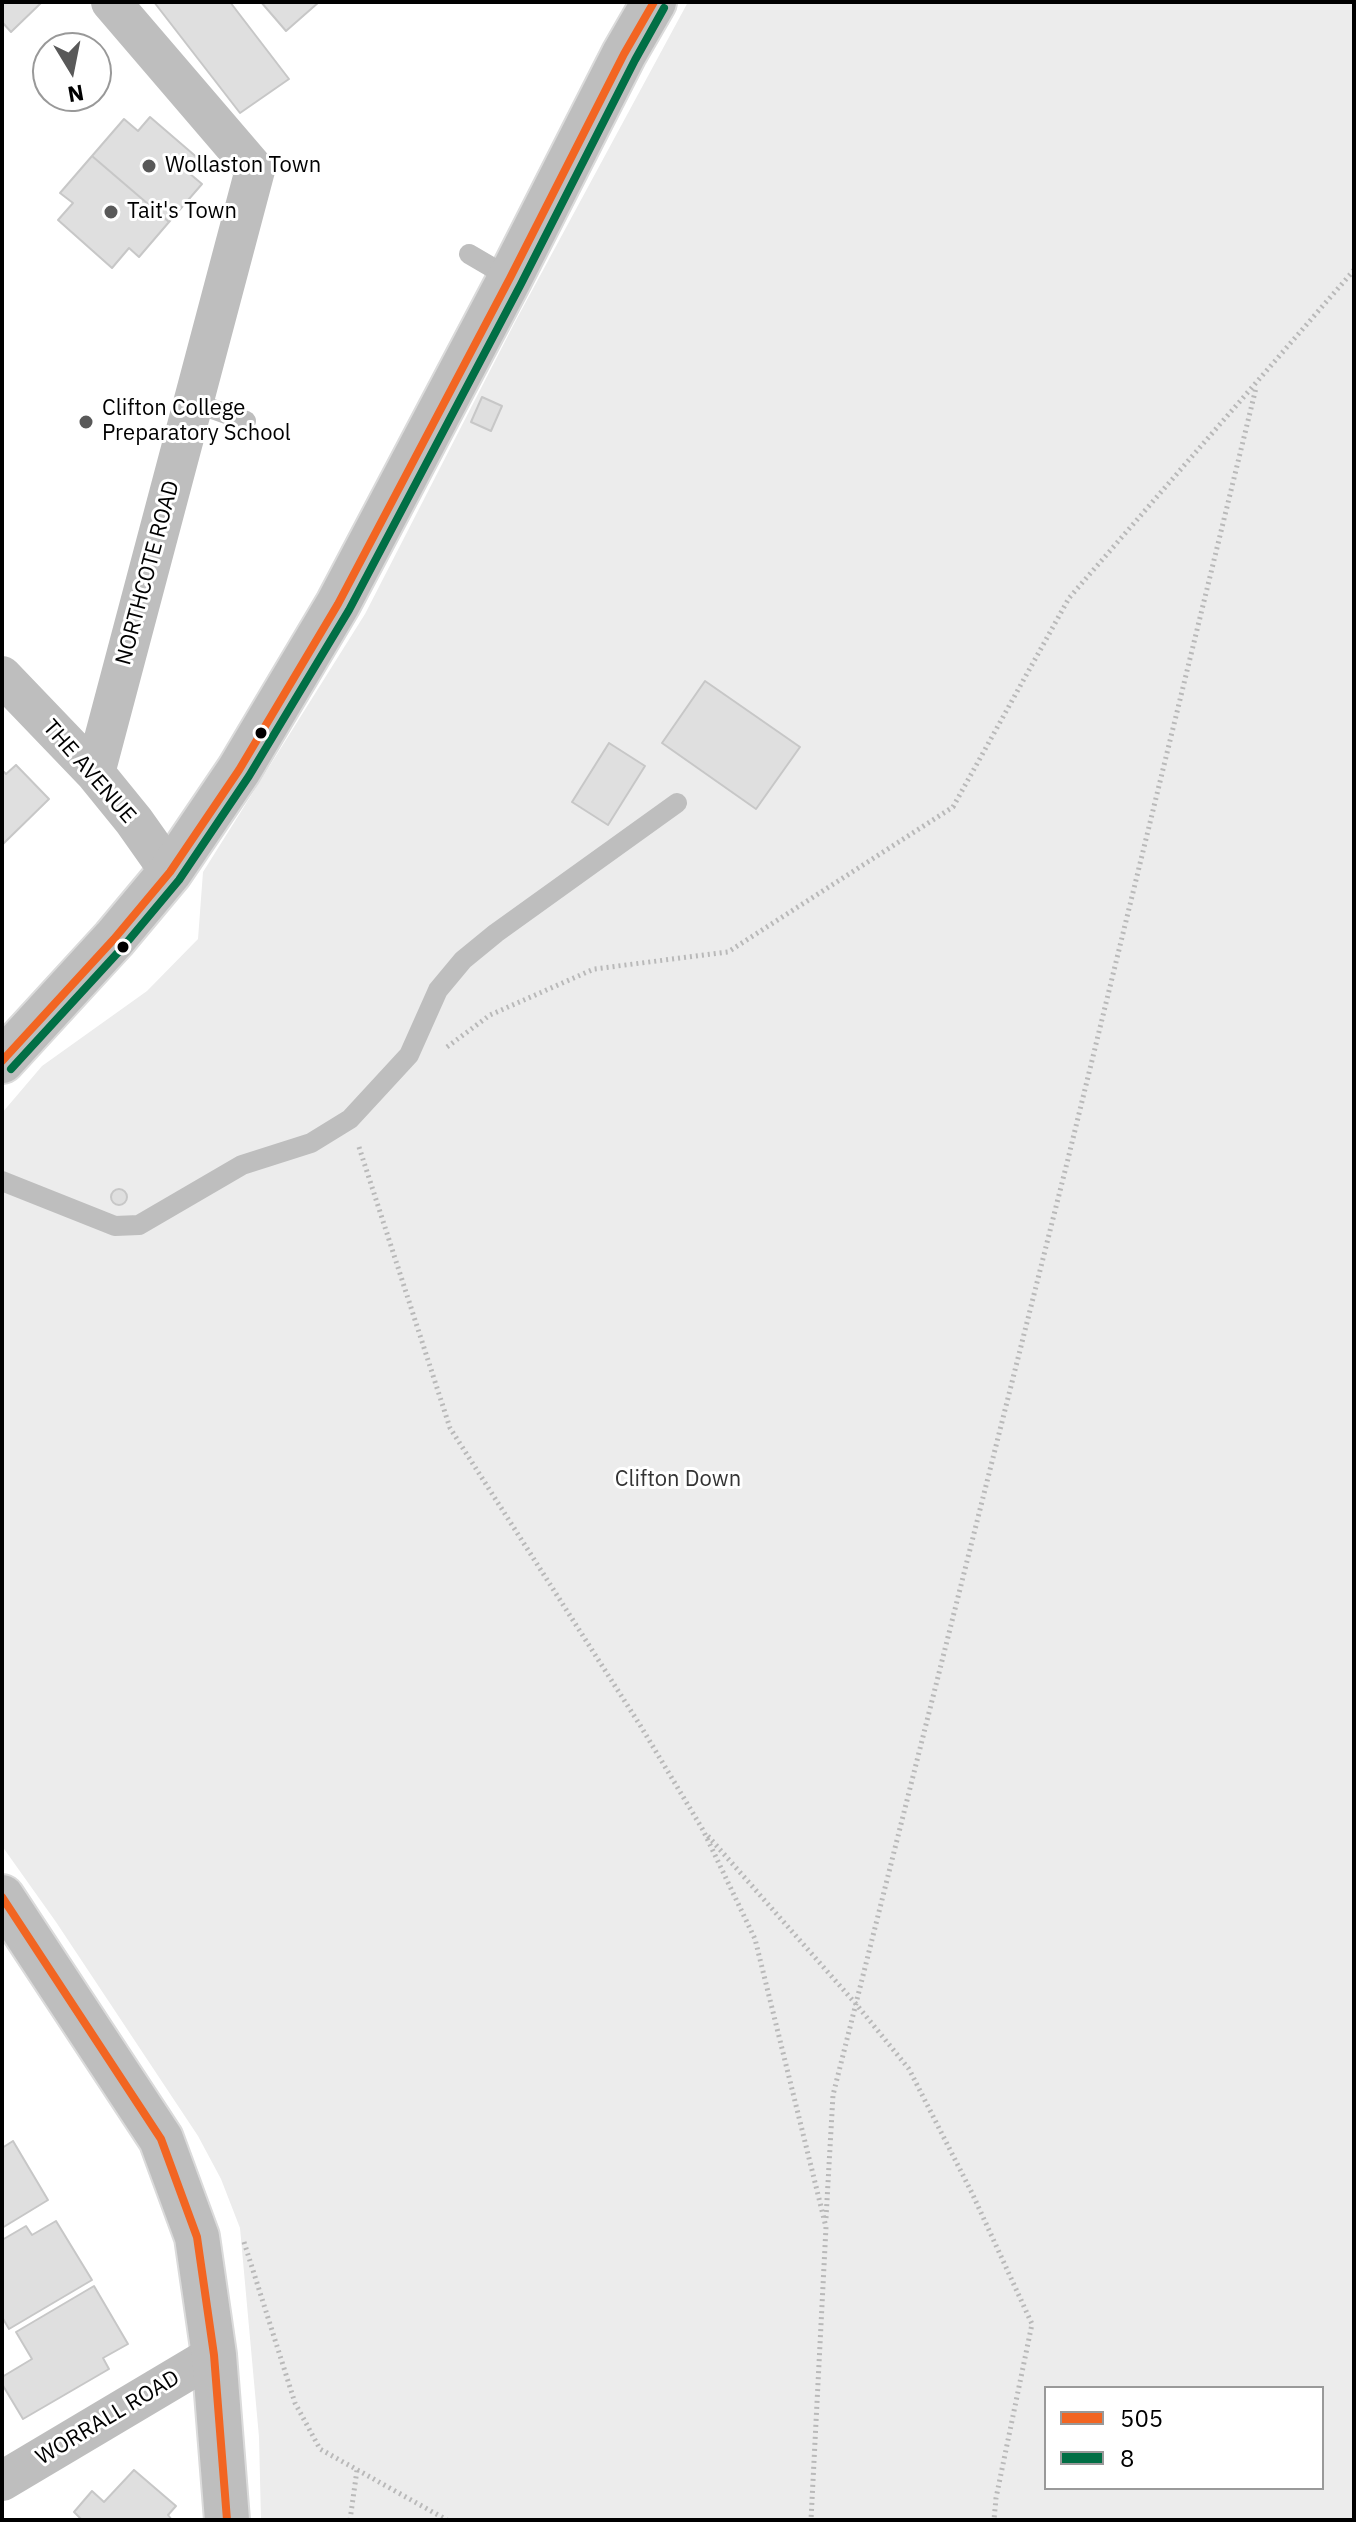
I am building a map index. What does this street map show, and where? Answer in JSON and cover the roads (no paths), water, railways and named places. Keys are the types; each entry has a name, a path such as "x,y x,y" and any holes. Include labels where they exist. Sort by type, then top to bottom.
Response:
{"main road":[{"path":"2,1061 114,939 170,872 239,770 338,604 510,278 564,167 654,2"},
{"path":"2,1897 161,2139 197,2237 214,2355 227,2520"}],"street":[{"name":"NORTHCOTE ROAD","path":"95,773 255,170 111,2"},
{"name":"THE AVENUE","path":"2,676 95,773 170,872"},
{"name":"WORRALL ROAD","path":"2,2481 214,2355"}],"lane":[{"path":"469,254 510,278"},
{"path":"193,402 246,421"},
{"path":"2,1181 115,1226 139,1225 242,1165 311,1143 350,1119 409,1055 438,990 463,960 677,803"}],"place":[{"name":"Wollaston Town","path":"149,166"},
{"name":"Tait's Town","path":"111,212"},
{"name":"Clifton College Preparatory School","path":"86,422"}],"park label":[{"name":"Clifton Down","path":"678,1480"}]}
